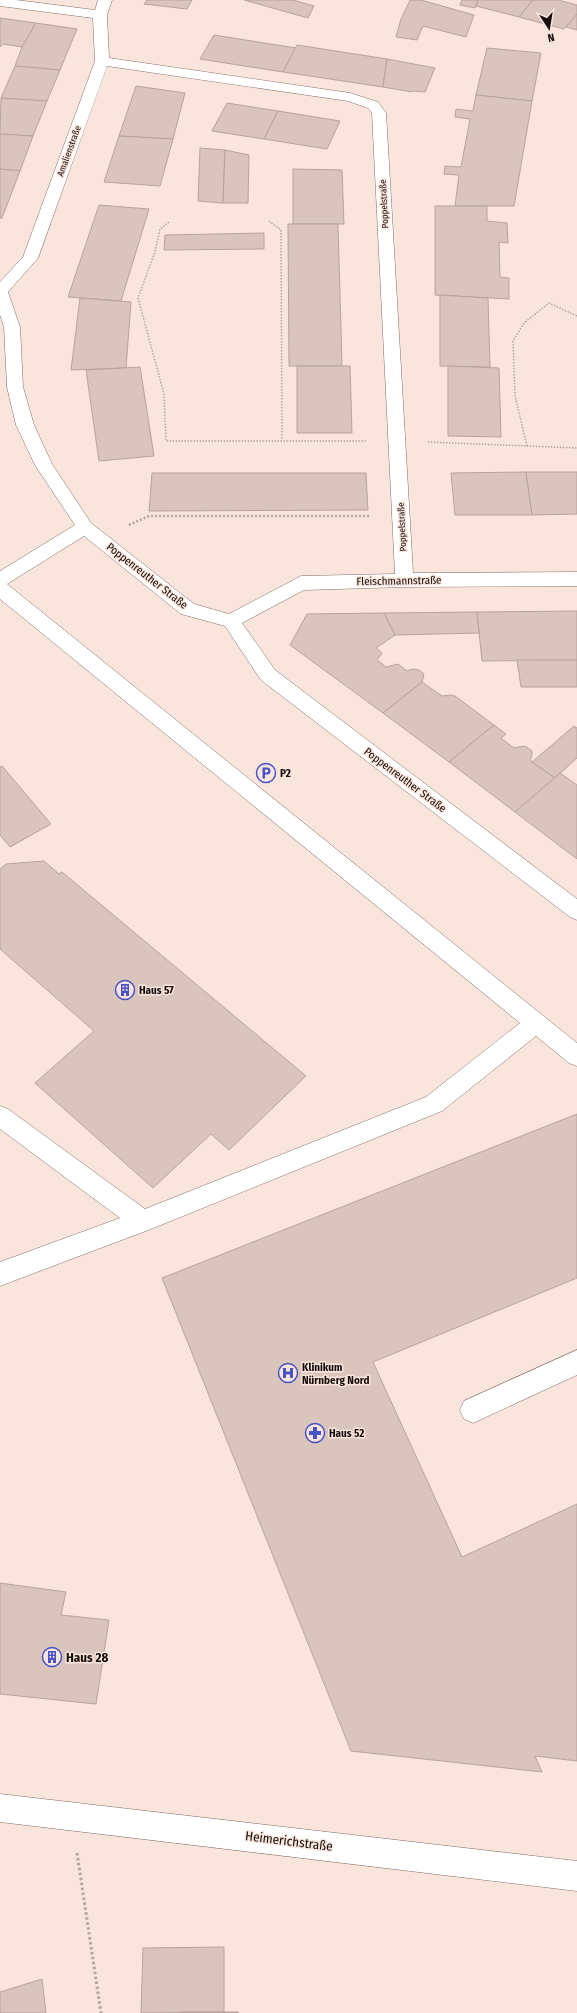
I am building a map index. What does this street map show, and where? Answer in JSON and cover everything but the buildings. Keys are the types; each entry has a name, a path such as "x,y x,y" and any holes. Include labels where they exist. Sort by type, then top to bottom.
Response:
{"street":[{"name":"Amalienstraße","path":"0,291 30,258 102,61 100,15 105,0"},
{"path":"0,2 100,15"},
{"name":"Poppelstraße","path":"102,61 350,97 373,105 379,113 404,580"},
{"name":"Poppenreuther Straße","path":"0,291 12,327 15,387 25,425 44,465 92,533 188,609 231,621 268,675 577,911"},
{"path":"0,580 92,533"},
{"name":"Fleischmannstraße","path":"231,621 301,583 404,580 577,579"},
{"path":"0,589 535,1024 577,1056"},
{"path":"0,1274 143,1221 434,1104 535,1024"},
{"path":"0,1116 143,1221"},
{"path":"473,1410 577,1362"},
{"name":"Heimerichstraße","path":"0,1808 71,1815 577,1876"}],"path":[{"path":"269,221 281,230 282,439"},
{"path":"169,222 160,229 155,252 138,298 164,394 166,441 282,439 397,441 577,448"},
{"path":"527,446 515,396 513,341 524,323 549,303 577,316"},
{"path":"92,533 149,516 401,516"},
{"path":"71,1815 101,2013"}],"place":[{"name":"P2","path":"266,773"},
{"name":"Haus 57","path":"125,990"},
{"name":"Klinikum Nürnberg Nord","path":"288,1373"},
{"name":"Haus 52","path":"315,1433"},
{"name":"Haus 28","path":"52,1657"}]}
